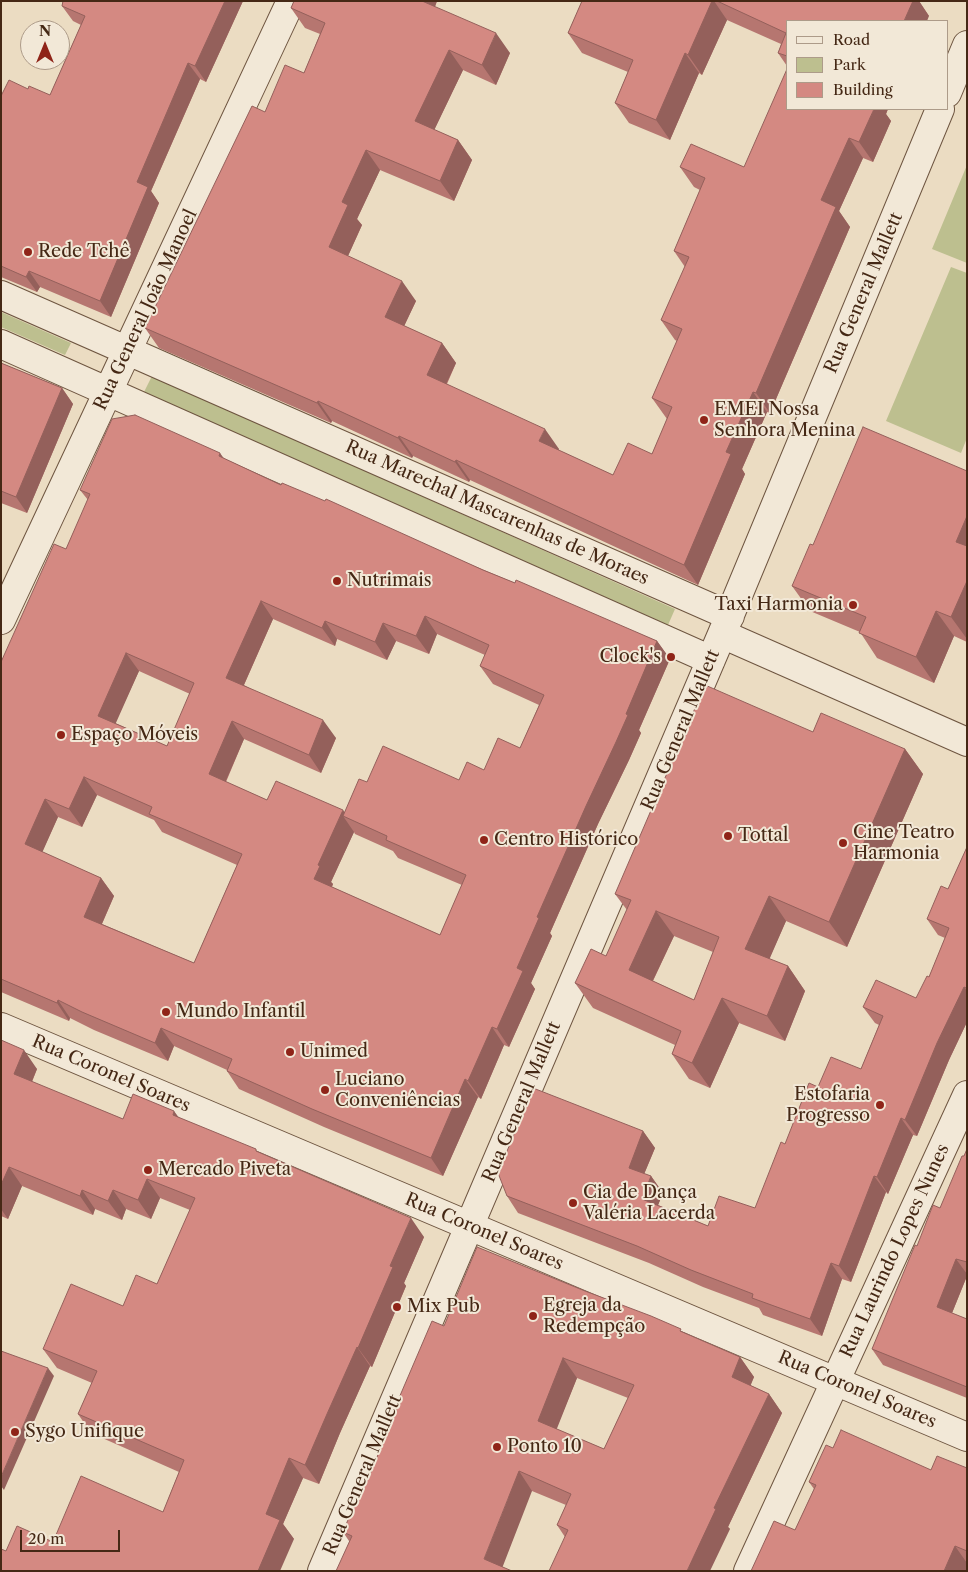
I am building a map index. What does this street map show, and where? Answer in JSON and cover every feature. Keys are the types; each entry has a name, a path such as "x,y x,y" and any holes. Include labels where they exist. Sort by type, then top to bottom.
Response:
{"street":[{"name":"Rua General João Manoel","path":"1,620 291,1"},
{"path":"948,92 967,45"},
{"name":"Rua General Mallett","path":"322,1571 726,625 940,110"},
{"name":"Rua Marechal Mascarenhas de Moraes","path":"1,295 127,350 726,625 967,742"},
{"path":"1,344 711,660"},
{"name":"Rua Coronel Soares","path":"1,1027 967,1437"},
{"name":"Rua Laurindo Lopes Nunes","path":"748,1571 967,1095"}],"green space":[{"path":"967,165 967,263 932,249"},
{"path":"951,267 967,273 967,438 961,453 886,421"},
{"path":"1,312 71,343 65,355 1,327"},
{"path":"152,376 675,609 668,625 144,392"}],"building":[{"path":"63,1 225,1 195,66 188,63 137,182 148,187 100,301 29,271 26,277 1,266 1,96 9,80 28,89 29,86 50,95 61,70 70,70 70,50 85,16 62,6"},
{"path":"294,1 422,1 496,33 482,65 449,50 415,121 458,140 440,181 366,150 342,202 348,205 329,247 402,281 385,317 442,343 427,375 545,429 539,441 613,475 628,443 652,454 672,407 652,398 682,329 661,320 689,257 674,251 705,178 680,167 691,144 744,167 786,71 786,110 874,110 859,142 849,138 821,200 836,207 756,393 753,392 726,452 731,454 684,565 456,460 455,462 399,436 398,438 318,401 317,403 145,328 252,106 265,112 285,65 304,73 325,23 291,8"},
{"path":"582,1 712,1 688,55 685,53 656,120 615,103 633,60 568,33"},
{"path":"717,1 913,1 904,20 786,20 786,33"},
{"path":"786,33 786,56 778,53"},
{"path":"1,363 62,388 16,497 1,491"},
{"path":"135,415 220,453 219,456 281,485 282,483 325,501 326,499 483,570 515,583 516,580 657,641 626,714 628,715 537,917 539,918 517,968 523,971 497,1029 492,1027 468,1081 465,1079 431,1158 312,1109 227,1071 232,1059 161,1028 155,1043 58,1000 57,1003 1,979 1,662 54,544 66,549 90,494 80,490 112,419","holes":["261,601 322,628 325,621 375,642 383,623 416,636 425,616 489,645 480,666 544,695 520,748 498,738 484,770 467,762 459,780 383,746 367,782 359,779 343,816 387,836 386,840 466,875 440,935 314,879 320,866 318,865 343,810 276,781 267,800 209,774 232,721 309,755 323,720 226,678","126,653 194,683 167,746 98,716","84,777 152,807 149,814 242,854 194,963 84,917 101,878 25,844 45,799 69,809"]},
{"path":"863,427 967,471 967,516 956,542 967,546 967,581 951,617 936,611 916,657 859,633 866,617 792,586 810,544 813,545"},
{"path":"705,685 813,732 821,713 905,749 829,922 769,896 745,949 788,966 767,1016 722,998 692,1063 672,1054 681,1031 575,983 591,949 606,956 631,900 615,894","holes":["656,911 719,937 694,1000 629,970"]},
{"path":"967,847 967,986 966,988 964,987 937,1043 905,1120 901,1118 877,1177 874,1176 839,1266 831,1263 810,1319 752,1298 753,1294 691,1270 637,1246 507,1196 498,1173 533,1088 643,1131 629,1168 651,1176 642,1199 708,1226 719,1196 755,1208 781,1142 785,1144 809,1083 818,1087 831,1057 861,1069 883,1016 863,1007 876,980 916,998 927,976 929,977 949,928 927,919 941,886 948,889"},
{"path":"1,1040 24,1050 14,1074 123,1119 133,1094 174,1111 173,1115 256,1149 256,1151 411,1218 390,1266 393,1267 305,1465 289,1458 266,1514 280,1520 258,1571 1,1571 1,1549 6,1551 17,1526 53,1542 81,1476 163,1512 184,1460 78,1414 97,1371 43,1349 71,1284 123,1306 136,1275 157,1284 195,1198 147,1179 138,1200 113,1190 108,1201 82,1190 80,1196 9,1167 1,1185"},
{"path":"967,1149 967,1262 956,1259 937,1307 967,1319 967,1387 872,1349 933,1205 940,1208 962,1156 964,1156"},
{"path":"477,1247 651,1316 740,1357 732,1377 769,1394 714,1508 716,1509 687,1571 549,1571 568,1530 557,1525 571,1494 519,1471 484,1559 512,1571 336,1571 352,1536 343,1532 365,1478 368,1479 398,1406 396,1405 432,1321 444,1326","holes":["563,1358 634,1385 604,1449 538,1421"]},
{"name":"Sygo Unifique","path":"1,1351 48,1368 1,1477"},
{"path":"841,1430 931,1470 937,1456 967,1468 967,1551 955,1546 944,1571 751,1571 774,1521 795,1530 816,1485 809,1482 826,1445 833,1448"}],"place":[{"name":"Rede Tchê","path":"28,252"},
{"name":"EMEI Nossa Senhora Menina","path":"704,420"},
{"name":"Nutrimais","path":"337,581"},
{"name":"Taxi Harmonia","path":"853,605"},
{"name":"Clock's","path":"671,657"},
{"name":"Espaço Móveis","path":"61,735"},
{"name":"Tottal","path":"728,836"},
{"name":"Centro Histórico","path":"484,840"},
{"name":"Cine Teatro Harmonia","path":"843,843"},
{"name":"Mundo Infantil","path":"166,1012"},
{"name":"Unimed","path":"290,1052"},
{"name":"Luciano Conveniências","path":"325,1090"},
{"name":"Estofaria Progresso","path":"880,1105"},
{"name":"Mercado Piveta","path":"148,1170"},
{"name":"Cia de Dança Valéria Lacerda","path":"573,1203"},
{"name":"Mix Pub","path":"397,1307"},
{"name":"Egreja da Redempção","path":"533,1316"},
{"name":"Sygo Unifique","path":"15,1432"},
{"name":"Ponto 10","path":"497,1447"}]}
